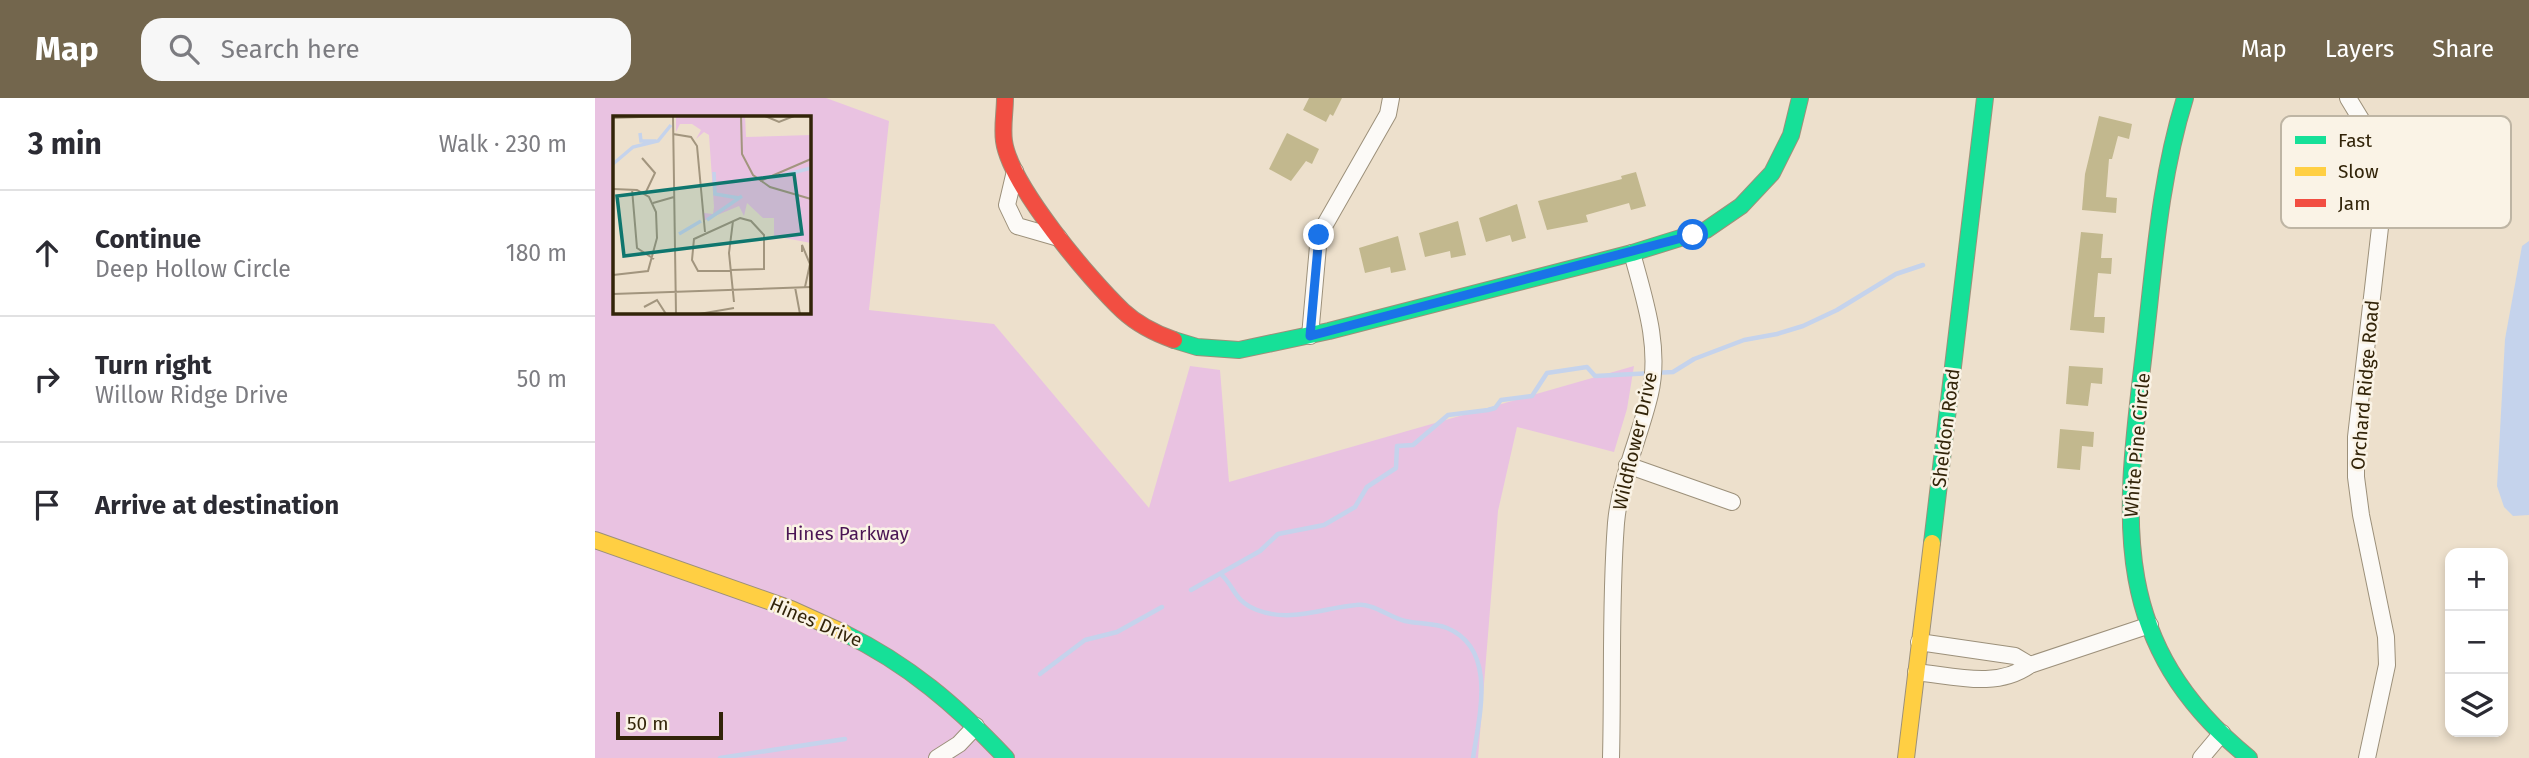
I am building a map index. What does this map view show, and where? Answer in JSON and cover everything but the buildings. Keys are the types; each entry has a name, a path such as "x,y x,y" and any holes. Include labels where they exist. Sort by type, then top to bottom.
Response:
{"street":[{"path":"1005,98 1004,142 1015,171 1042,218 1124,312 1159,335 1197,347 1239,350 1310,336 1693,235 1721,221 1760,189 1784,154 1800,98"},
{"path":"1310,336 1319,235 1388,114 1391,98"},
{"name":"Sheldon Road","path":"1906,758 1985,98"},
{"name":"White Pine Circle","path":"2185,98 2167,168 2130,503 2129,535 2154,643 2185,695 2249,758"},
{"name":"Orchard Ridge Road","path":"2348,98 2359,116"},
{"path":"1015,171 1007,205 1017,226 1060,239"},
{"name":"Orchard Ridge Road","path":"2367,758 2387,666 2386,637 2361,515 2356,477 2356,438 2380,228"},
{"name":"Wildflower Drive","path":"1611,758 1616,521 1627,465 1651,393 1654,359 1653,334 1632,253"},
{"path":"1627,465 1733,502"},
{"name":"Hines Drive","path":"595,540 789,607 835,627 905,666 976,726 1006,758"},
{"path":"1916,671 1978,679 2013,677 2029,665 2150,625"},
{"path":"1919,642 2015,656 2029,665"},
{"path":"937,758 959,744 976,726"},
{"path":"2201,758 2222,733"}],"green space":[{"name":"Hines Parkway","path":"595,98 826,98 889,121 869,310 994,324 1149,508 1190,366 1220,370 1229,482 1634,366 1627,409 1614,452 1517,427 1498,511 1478,758 595,758"}],"water":[{"path":"2529,241 2529,515 2513,516 2504,507 2497,486 2505,339 2522,246"}],"waterway":[{"path":"1191,590 1260,551 1278,534 1324,525 1355,507 1367,487 1396,468 1397,446 1413,445 1448,415 1488,410 1495,408 1501,400 1532,396 1547,373 1587,367 1595,376 1673,372 1694,359 1744,340 1803,326 1837,310 1896,274 1923,265"},
{"path":"1221,574 1239,599 1270,614 1306,614 1363,605 1405,621 1447,628 1463,638 1473,651 1481,686 1473,758"},
{"path":"1040,674 1085,640 1117,632 1162,607"},
{"path":"720,758 845,739"}],"traffic: fast":[{"path":"1174,340 1197,347 1239,350 1329,331 1632,253 1706,230 1741,206 1772,173 1791,135 1800,98"},
{"path":"1932,543 1985,98"},
{"path":"2185,98 2170,156 2160,215 2139,396 2131,511 2134,564 2145,615 2167,664 2201,712 2249,758"},
{"path":"844,633 889,658 931,688 1006,758"}],"traffic: slow":[{"path":"595,540 791,609 844,633"},
{"path":"1906,758 1932,543"}],"traffic: jam":[{"path":"1005,98 1004,141 1009,160 1020,182 1053,231 1091,278 1123,311 1147,328 1174,340"}],"route":[{"path":"1319,235 1310,336 1693,235"}]}
